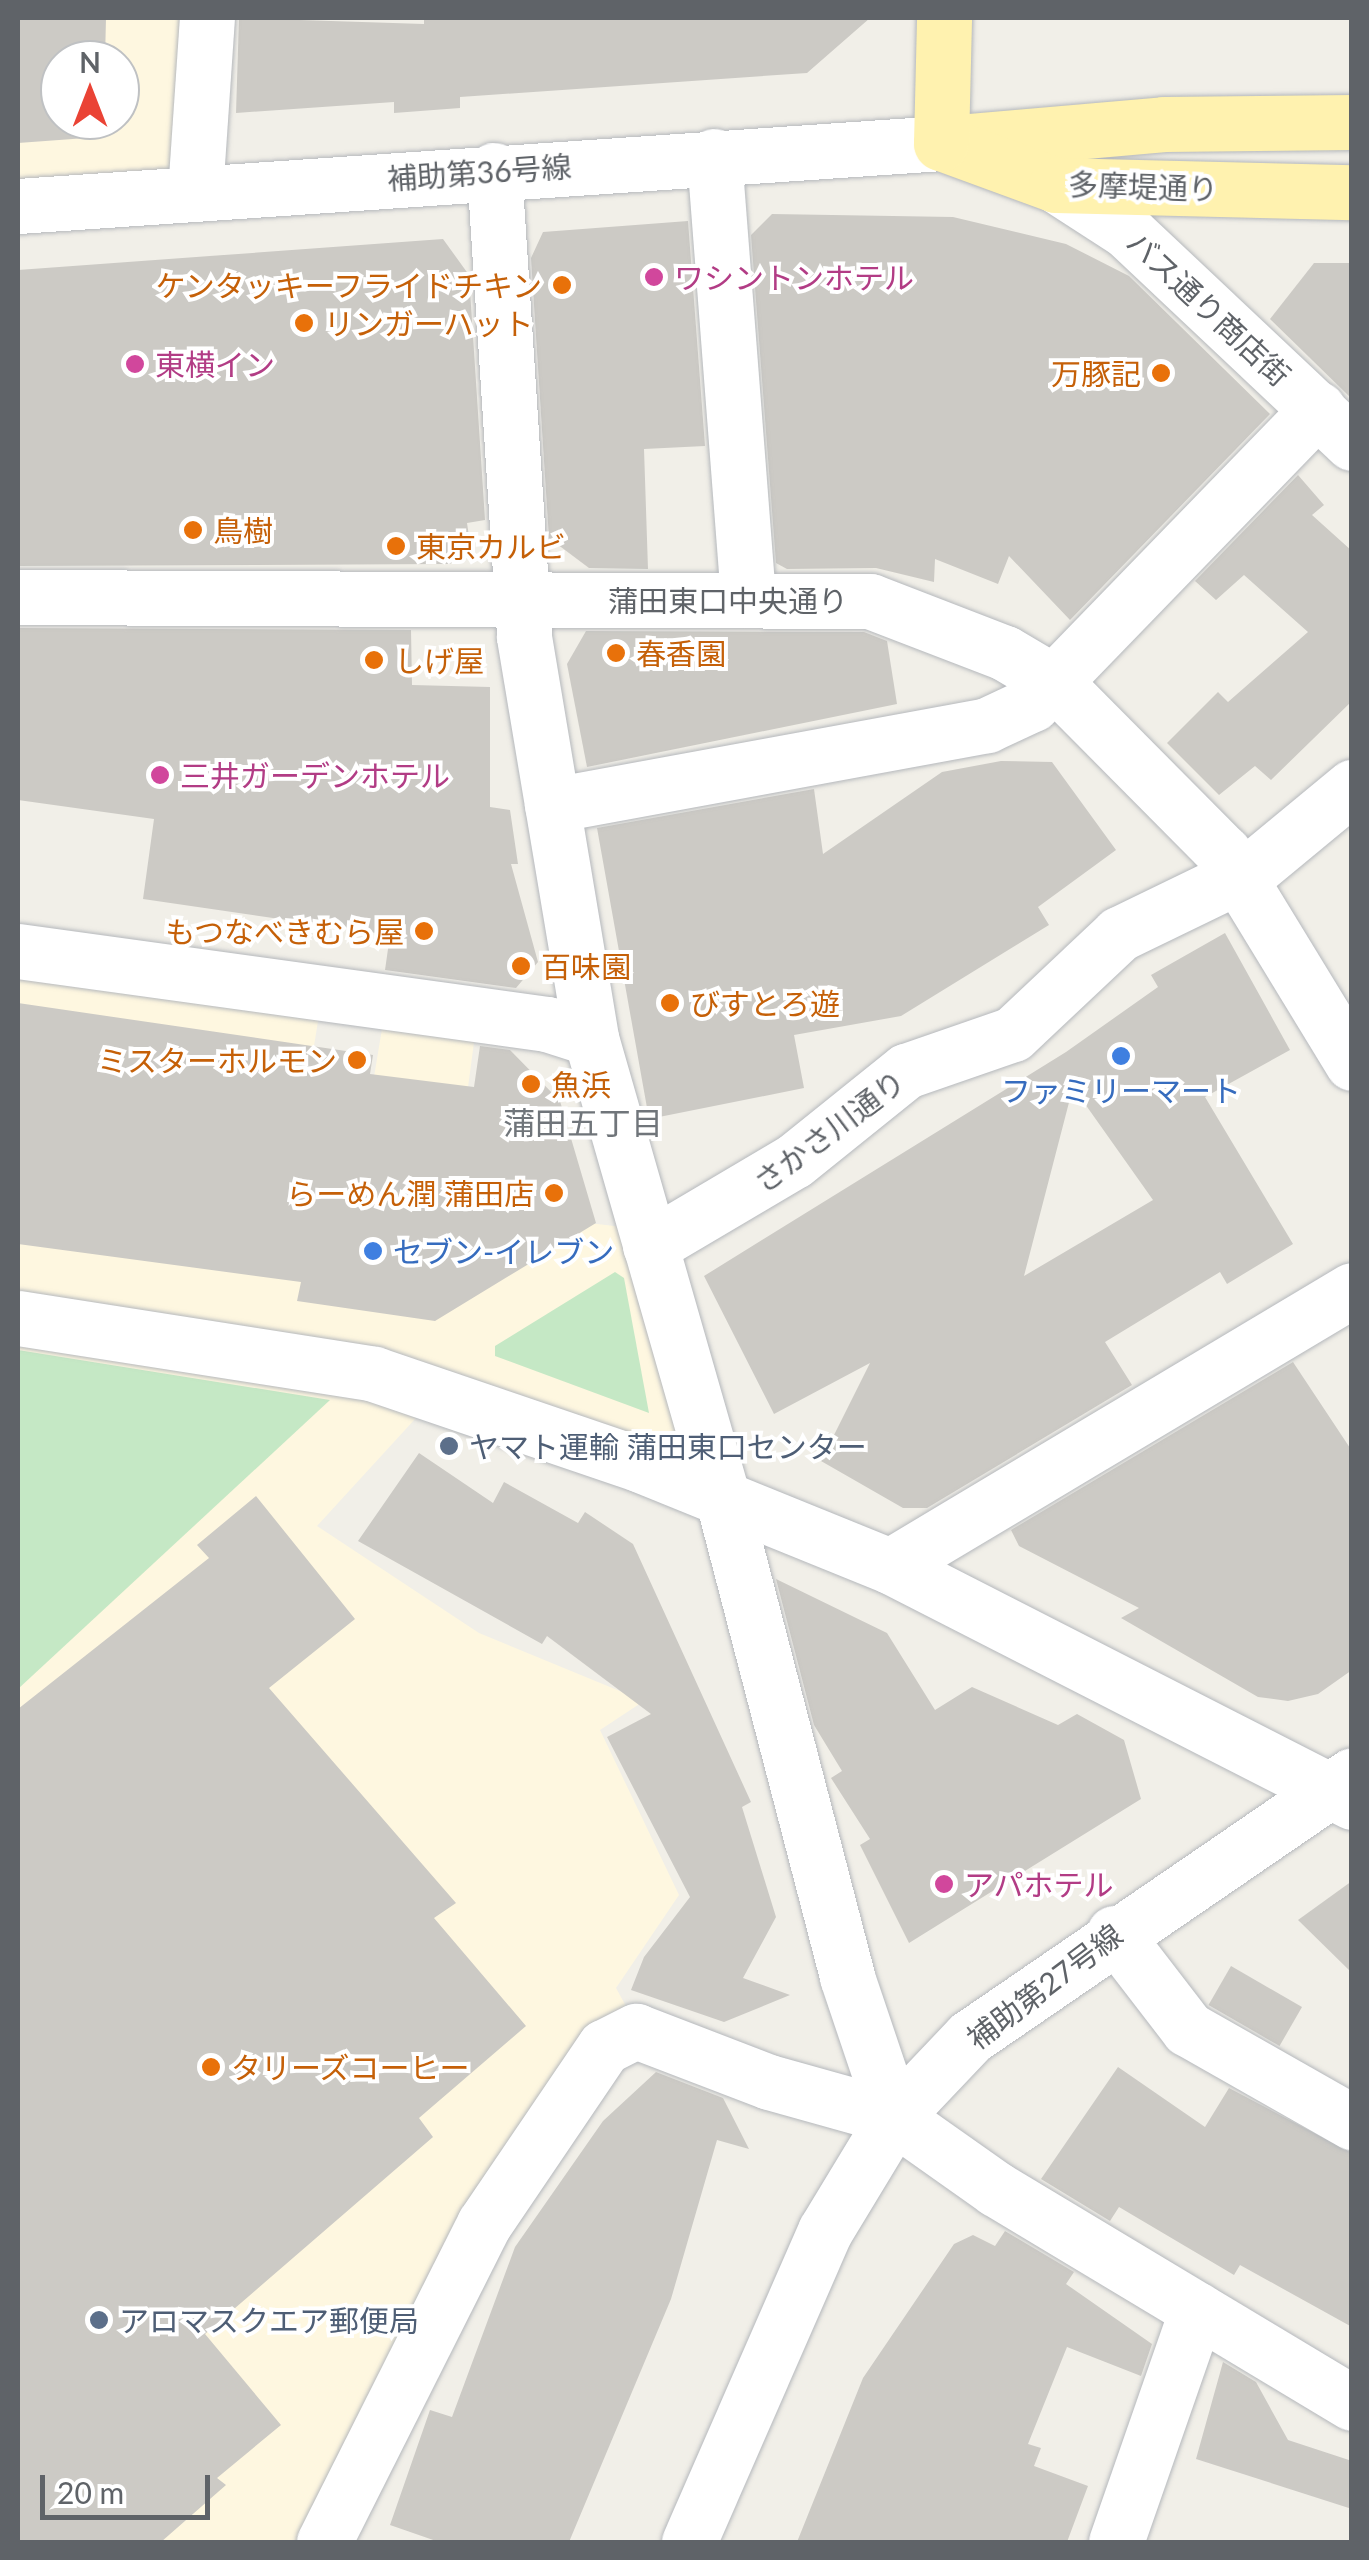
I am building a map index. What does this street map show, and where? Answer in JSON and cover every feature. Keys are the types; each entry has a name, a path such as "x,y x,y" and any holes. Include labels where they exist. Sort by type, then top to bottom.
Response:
{"main road":[{"path":"941,143 944,18"},
{"name":"多摩堤通り","path":"941,143 1164,124 1352,122"},
{"name":"多摩堤通り","path":"941,143 1056,185 1352,192"}],"street":[{"path":"195,193 206,18"},
{"name":"補助第36号線","path":"18,206 494,170 941,143"},
{"path":"714,156 748,600"},
{"path":"494,170 520,599 590,1038 722,1496 847,1976 894,2117"},
{"name":"バス通り商店街","path":"1056,185 1127,231 1334,426"},
{"path":"552,805 987,725 1032,704 1334,426"},
{"name":"蒲田東口中央通り","path":"18,597 870,601 1005,653 1054,682 1238,877 1352,1063"},
{"name":"さかさ川通り","path":"650,1246 794,1161 906,1071 1023,1028 1147,916 1238,877 1282,850 1352,788"},
{"path":"18,951 547,1024 590,1038"},
{"path":"890,1566 1352,1290"},
{"path":"18,1318 374,1374 722,1496 890,1566 1344,1789"},
{"name":"補助第27号線","path":"689,2542 825,2231 894,2117 970,2037 1114,1933 1344,1789"},
{"path":"1114,1933 1188,2029 1352,2122"},
{"path":"324,2542 484,2224 618,2036 636,2031 769,2082 894,2117 996,2190 1352,2403"},
{"path":"1116,2542 1197,2310"}],"shaded area":[{"path":"18,18 199,18 187,198 18,179"},
{"path":"18,958 321,1003 292,1181 355,1190 383,1023 475,1035 452,1207 631,1228 694,1468 448,1383 317,1526 479,1633 644,1701 600,1730 679,1895 616,1988 632,2017 323,2542 18,2542"}],"green space":[{"path":"615,1272 624,1278 649,1413 495,1356 495,1346"},
{"path":"18,1350 330,1400 18,1689"}],"building":[{"path":"18,18 106,18 105,40 40,40 40,140 59,140 18,143"},
{"path":"239,18 424,24 424,18 870,18 807,73 460,97 460,108 394,113 394,102 236,113"},
{"path":"772,214 953,217 1066,244 1129,276 1270,414 1070,620 1009,556 998,584 935,559 934,582 876,568 787,569 776,563 751,235"},
{"path":"688,221 705,446 644,449 648,569 589,568 549,538 531,258 543,232"},
{"path":"443,239 469,275 485,520 467,523 470,543 450,564 18,566 18,270"},
{"path":"1314,263 1352,263 1352,399 1270,319"},
{"path":"1298,475 1324,505 1312,515 1352,551 1352,701 1271,780 1255,766 1219,795 1167,743 1218,692 1228,702 1308,632 1244,575 1216,600 1195,581"},
{"path":"18,628 411,630 412,685 490,687 490,807 510,810 518,864 511,864 538,962 516,988 385,970 390,935 143,899 154,819 18,800"},
{"path":"586,631 864,632 887,641 897,704 587,767 567,664"},
{"path":"1001,761 1052,762 1116,850 1038,907 1049,925 901,1016 794,1035 804,1088 649,1119 597,828 814,789 823,854 942,772"},
{"path":"1225,933 1290,1050 1205,1097 1293,1244 1227,1284 1220,1272 1105,1342 1132,1385 927,1508 903,1508 821,1461 870,1363 774,1414 704,1276 1066,1052 1158,987 1151,975","holes":["1073,1087 1153,1200 1024,1276"]},
{"path":"18,1003 373,1055 370,1074 474,1087 480,1046 510,1050 560,1101 596,1223 435,1321 297,1301 301,1282 18,1244"},
{"path":"1293,1362 1352,1451 1352,1670 1318,1694 1288,1701 1258,1697 1121,1618 1139,1608 1019,1546 1011,1530"},
{"path":"419,1453 493,1503 504,1482 578,1523 585,1512 633,1544 751,1802 742,1807 776,1917 743,1978 790,1995 724,2022 631,1990 644,1957 690,1897 607,1737 651,1714 547,1636 542,1644 358,1541"},
{"path":"256,1496 355,1619 269,1688 456,1903 434,1918 526,2026 419,2118 433,2137 205,2334 281,2425 217,2478 226,2485 161,2542 18,2542 18,1709 209,1558 197,1545"},
{"path":"776,1579 887,1633 935,1710 972,1687 1058,1725 1077,1714 1124,1740 1141,1799 909,1943 860,1845 870,1839 831,1778 842,1771 814,1725"},
{"path":"1352,1881 1352,1973 1298,1920"},
{"path":"1231,1966 1302,2007 1280,2046 1208,2005"},
{"path":"1118,2067 1205,2127 1229,2088 1352,2153 1352,2327 1240,2265 1234,2275 1119,2207 1110,2221 1041,2179"},
{"path":"656,2072 723,2098 749,2149 717,2140 671,2299 569,2542 439,2542 390,2525 430,2410 452,2417 515,2247 603,2121"},
{"path":"1005,2231 1074,2272 1066,2284 1152,2344 1141,2376 1067,2347 1028,2444 1041,2448 1034,2466 1088,2486 1067,2542 797,2542 863,2378 954,2244 973,2235 995,2246"},
{"path":"1223,2362 1256,2382 1288,2440 1352,2461 1352,2509 1196,2459"}],"place":[{"name":"ワシントンホテル","path":"654,277"},
{"name":"ケンタッキーフライドチキン","path":"562,285"},
{"name":"リンガーハット","path":"304,323"},
{"name":"東横イン","path":"135,364"},
{"name":"万豚記","path":"1161,373"},
{"name":"鳥樹","path":"193,530"},
{"name":"東京カルビ","path":"396,546"},
{"name":"春香園","path":"616,653"},
{"name":"しげ屋","path":"374,660"},
{"name":"三井ガーデンホテル","path":"160,775"},
{"name":"もつなべきむら屋","path":"424,931"},
{"name":"百味園","path":"521,966"},
{"name":"びすとろ遊","path":"670,1003"},
{"name":"ファミリーマート","path":"1121,1056"},
{"name":"ミスターホルモン","path":"357,1060"},
{"name":"魚浜","path":"531,1084"},
{"name":"らーめん潤 蒲田店","path":"554,1193"},
{"name":"セブン-イレブン","path":"373,1251"},
{"name":"ヤマト運輸 蒲田東口センター","path":"449,1446"},
{"name":"アパホテル","path":"944,1884"},
{"name":"タリーズコーヒー","path":"211,2067"},
{"name":"アロマスクエア郵便局","path":"99,2320"}],"district":[{"name":"蒲田五丁目","path":"583,1123"}]}
